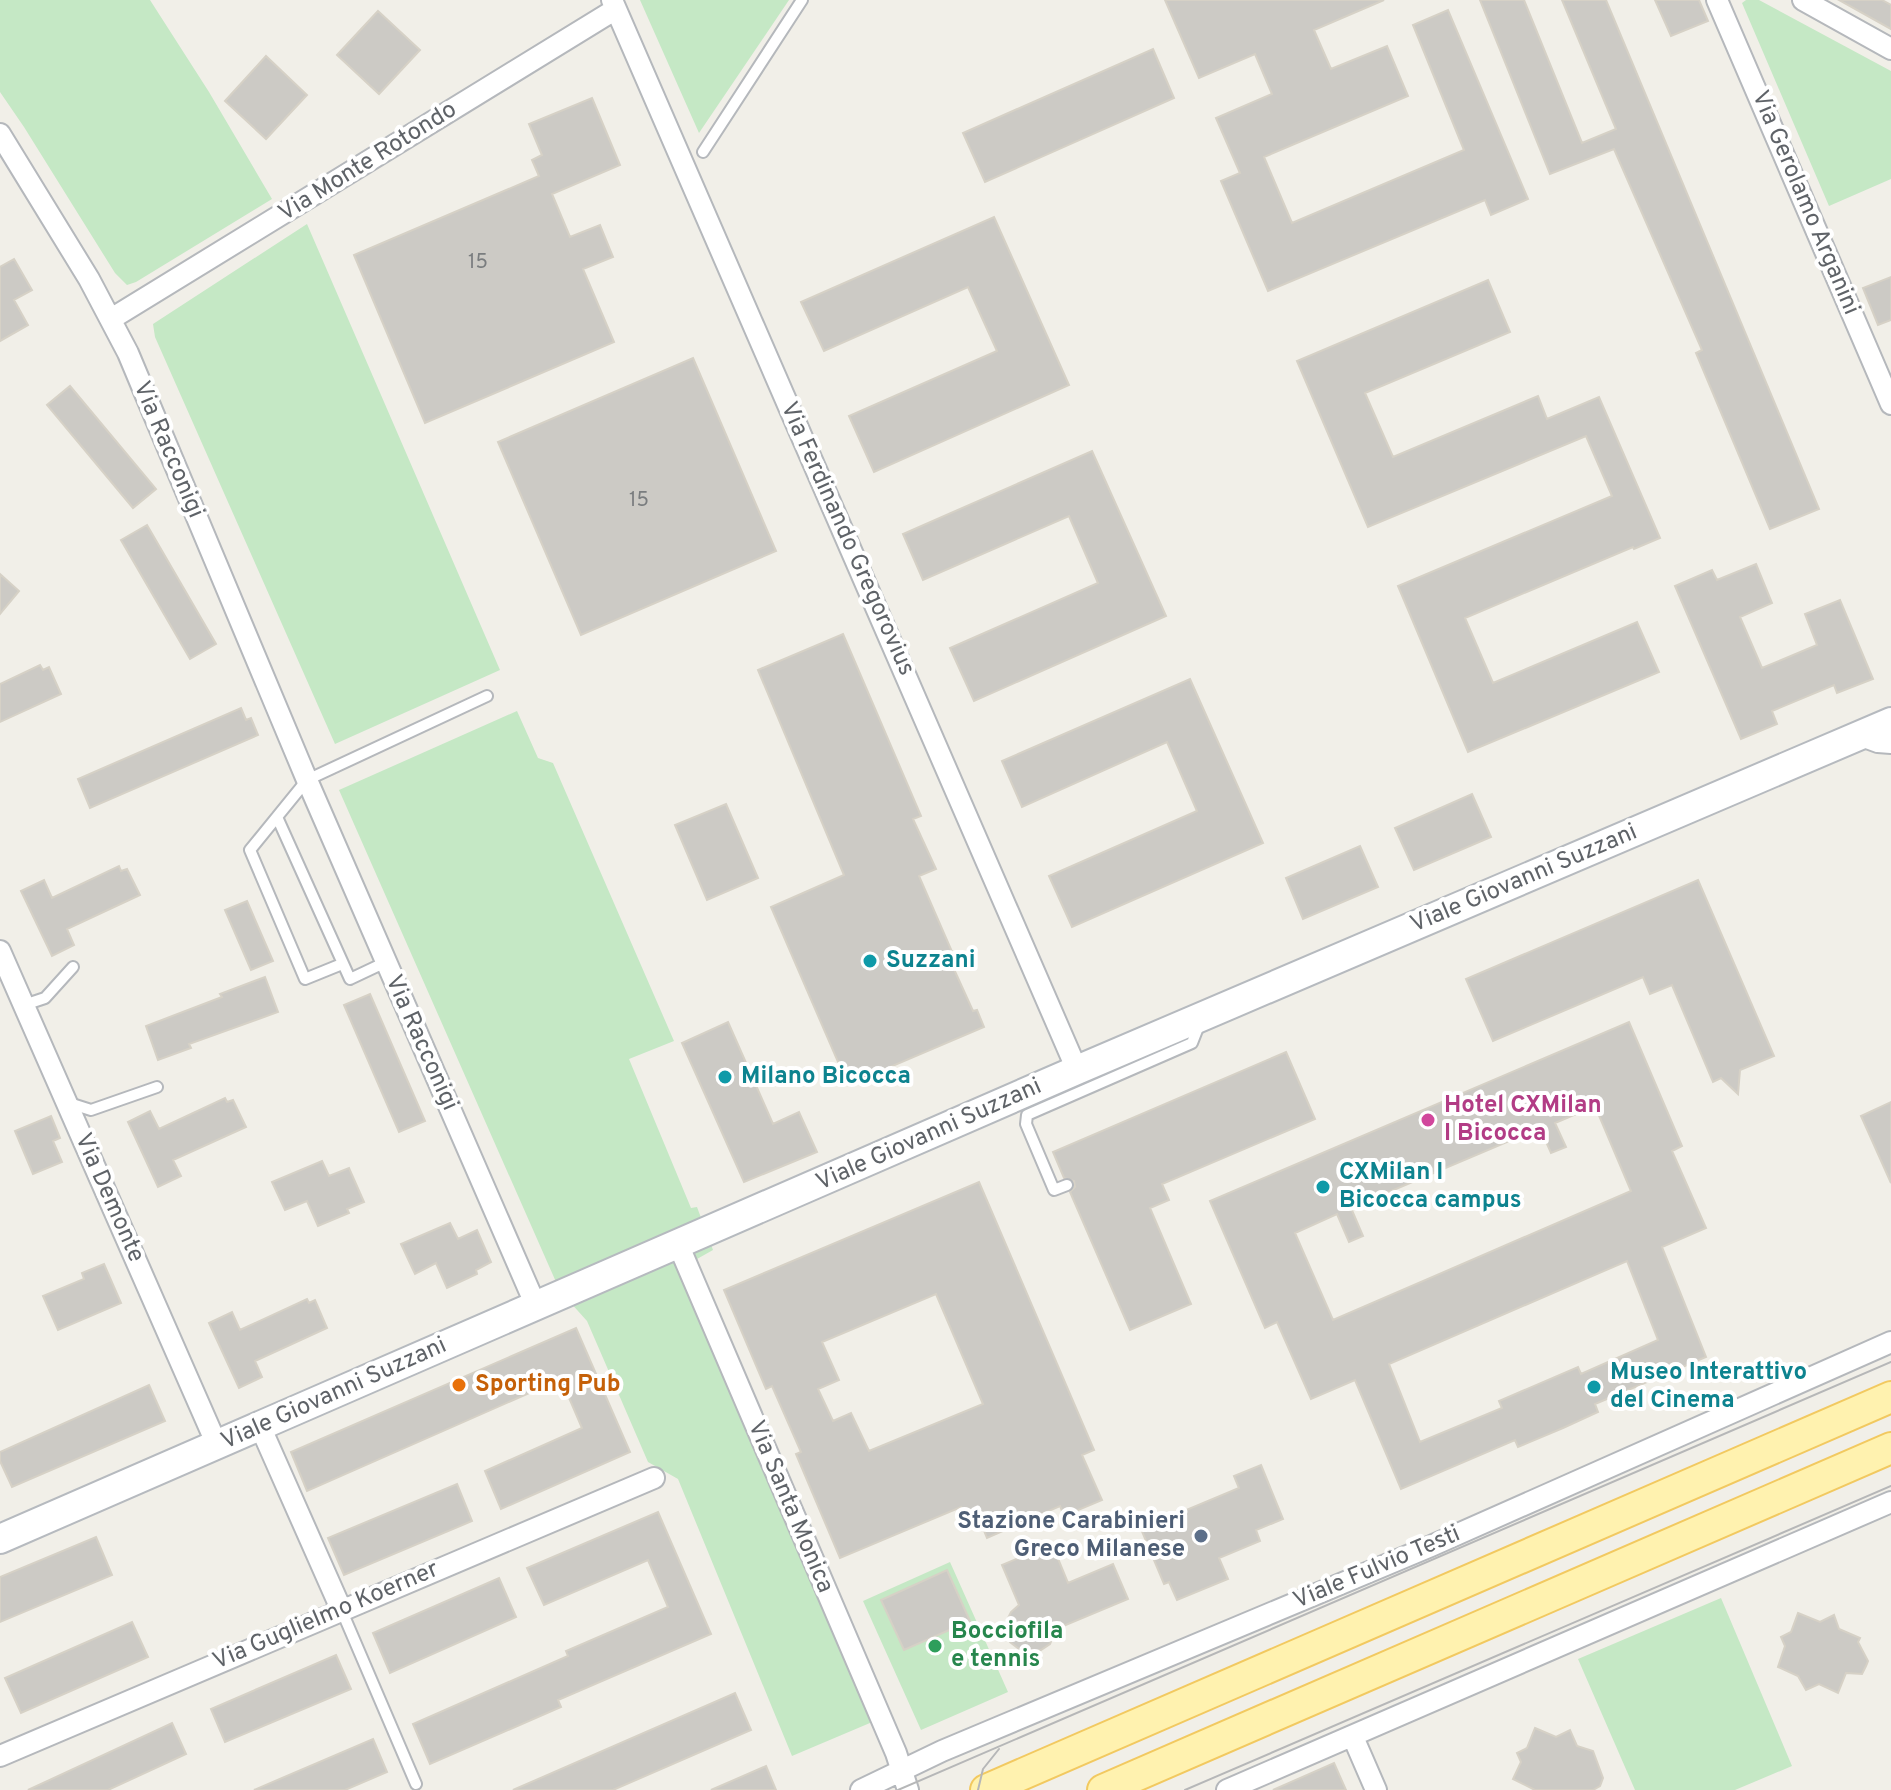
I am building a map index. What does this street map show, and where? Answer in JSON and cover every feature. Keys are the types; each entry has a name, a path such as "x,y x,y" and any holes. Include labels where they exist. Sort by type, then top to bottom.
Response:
{"main road":[{"name":"Viale Fulvio Testi","path":"986,1790 1891,1397"},
{"path":"1103,1790 1891,1448"}],"street":[{"path":"1803,0 1891,49"},
{"name":"Via Gerolamo Arganini","path":"1718,1 1891,404"},
{"name":"Via Monte Rotondo","path":"111,319 614,4"},
{"name":"Via Ferdinando Gregorovius","path":"614,4 1077,1070"},
{"name":"Via Racconigi","path":"0,134 111,319 536,1306"},
{"name":"Viale Giovanni Suzzani","path":"0,1539 1077,1070 1891,722"},
{"path":"1859,735 1891,743"},
{"name":"Via Demonte","path":"0,951 217,1445"},
{"name":"Via Santa Monica","path":"678,1244 896,1753 904,1781"},
{"name":"Viale Fulvio Testi","path":"861,1790 904,1781 928,1756 1431,1546 1891,1342"},
{"path":"260,1426 341,1609"},
{"name":"Via Guglielmo Koerner","path":"0,1756 654,1478"},
{"path":"1227,1790 1257,1784 1353,1737 1891,1502"},
{"path":"1353,1737 1376,1790"}],"lane":[{"path":"703,152 802,0"},
{"path":"342,964 305,979 250,850 307,780 487,696"},
{"path":"277,817 350,979 386,962"},
{"path":"24,1005 45,998 73,967"},
{"path":"1067,1185 1054,1190 1026,1124 1027,1115 1192,1043 1203,1016"},
{"path":"67,1103 91,1110 157,1087"},
{"path":"341,1609 416,1784"}],"green space":[{"path":"0,0 150,0 272,199 127,285 115,273 0,92"},
{"path":"640,0 789,0 699,133"},
{"path":"1759,0 1891,71 1891,179 1829,206 1742,3"},
{"path":"307,224 500,670 335,744 155,337 153,324"},
{"path":"517,711 538,758 553,763 674,1041 629,1059 691,1208 697,1207 713,1250 697,1259 877,1720 792,1756 678,1479 648,1462 587,1321 560,1291 339,790"},
{"name":"Bocciofila e tennis","path":"950,1562 1008,1692 921,1730 863,1601"},
{"path":"1721,1598 1792,1766 1735,1790 1635,1790 1578,1659"}],"building":[{"path":"1165,0 1384,0 1314,30 1331,69 1387,46 1408,96 1264,157 1292,223 1464,150 1413,25 1448,10 1528,199 1491,215 1485,200 1268,291 1221,181 1240,173 1216,118 1272,94 1255,54 1199,78"},
{"path":"1480,0 1524,0 1582,143 1616,129 1562,0 1606,0 1819,509 1770,529 1696,353 1702,350 1614,149 1550,174"},
{"path":"1655,0 1699,0 1708,21 1671,36"},
{"path":"1839,0 1882,0 1891,5 1891,29"},
{"path":"378,11 420,50 379,94 337,55"},
{"path":"1153,49 1174,98 985,182 963,133"},
{"path":"266,56 307,95 266,139 225,101"},
{"path":"592,98 620,165 552,194 570,237 600,225 613,257 583,269 614,342 425,423 354,255 539,176 532,160 542,155 529,124"},
{"path":"994,217 1069,385 874,472 849,416 997,351 968,287 824,351 801,302"},
{"path":"14,259 32,290 14,300 28,325 0,341 0,267"},
{"path":"1891,277 1891,320 1878,325 1863,288"},
{"path":"1488,280 1510,332 1365,393 1393,457 1538,396 1547,419 1599,397 1660,538 1465,618 1493,683 1637,622 1659,672 1468,752 1398,586 1612,496 1586,436 1368,527 1297,361"},
{"path":"693,358 776,551 581,635 498,442"},
{"path":"70,386 156,489 133,508 47,405"},
{"path":"1092,451 1166,616 974,701 950,648 1098,583 1069,516 923,580 903,534"},
{"path":"147,525 216,644 190,659 121,540"},
{"path":"1756,564 1772,603 1740,617 1762,668 1817,645 1805,614 1840,600 1873,679 1837,693 1834,685 1772,711 1777,724 1741,739 1675,586 1712,570 1717,580"},
{"path":"0,574 19,591 0,614"},
{"path":"843,634 921,816 913,819 936,869 919,876 953,954 948,956 973,1011 977,1010 984,1027 848,1085 771,907 844,875 758,670"},
{"path":"40,665 43,670 49,667 61,694 0,722 0,684"},
{"path":"1190,679 1263,843 1072,927 1049,876 1197,811 1167,742 1022,807 1002,761"},
{"path":"241,708 246,720 251,718 258,735 90,808 78,779"},
{"path":"1472,794 1491,837 1414,870 1395,828"},
{"path":"726,804 758,878 707,900 675,825"},
{"path":"1360,846 1378,887 1303,919 1286,878"},
{"path":"119,866 121,871 127,869 140,895 67,929 74,945 52,956 21,891 44,880 52,898"},
{"path":"1698,880 1774,1056 1740,1070 1738,1094 1721,1078 1713,1082 1672,985 1650,994 1643,977 1493,1041 1466,979"},
{"path":"247,901 273,961 251,970 225,910"},
{"path":"265,977 278,1012 189,1044 191,1048 158,1060 146,1026"},
{"path":"370,994 425,1121 399,1132 344,1005"},
{"name":"Milano Bicocca","path":"728,1022 773,1124 799,1112 817,1152 744,1182 682,1043"},
{"path":"1629,1022 1682,1146 1672,1151 1706,1228 1662,1247 1706,1357 1595,1404 1598,1412 1563,1428 1518,1447 1515,1440 1401,1489 1355,1380 1311,1399 1277,1322 1265,1328 1210,1201","holes":["1595,1106 1631,1191 1333,1320 1295,1233 1337,1214 1349,1242 1363,1236 1351,1208 1540,1128 1551,1153 1566,1147 1555,1123","1627,1261 1658,1340 1581,1374 1578,1367 1499,1401 1502,1408 1420,1442 1389,1364"]},
{"path":"1286,1052 1315,1119 1162,1184 1169,1200 1150,1208 1191,1304 1130,1330 1070,1192 1075,1187 1074,1181 1064,1178 1053,1152"},
{"path":"225,1098 227,1102 233,1100 246,1127 173,1160 181,1176 158,1187 128,1122 150,1111 159,1129"},
{"path":"1891,1102 1891,1183 1861,1116"},
{"path":"51,1116 60,1138 53,1141 62,1162 33,1174 15,1131"},
{"path":"322,1161 329,1176 349,1168 364,1202 347,1209 349,1213 318,1226 307,1201 285,1210 272,1182"},
{"path":"979,1182 1094,1450 1082,1455 1102,1500 1064,1516 1060,1506 987,1538 980,1521 969,1526 961,1507 840,1558 796,1454 801,1452 772,1386 766,1389 724,1290","holes":["936,1294 983,1404 869,1451 851,1413 833,1421 818,1389 839,1380 822,1342"]},
{"path":"450,1223 458,1239 477,1230 491,1262 476,1270 477,1274 447,1288 436,1263 415,1274 401,1244"},
{"path":"104,1264 121,1303 58,1330 43,1296 84,1279 82,1273"},
{"path":"307,1299 309,1303 315,1300 327,1328 255,1361 262,1377 239,1388 209,1323 232,1312 240,1330"},
{"path":"576,1328 630,1452 501,1509 485,1471 582,1428 561,1379 307,1491 291,1452"},
{"path":"149,1385 165,1421 12,1487 0,1461 0,1452"},
{"name":"Stazione Carabinieri Greco Milanese","path":"1261,1465 1283,1519 1256,1530 1260,1541 1219,1558 1228,1579 1177,1600 1169,1582 1164,1584 1141,1529 1239,1488 1234,1476"},
{"path":"457,1484 472,1521 344,1575 328,1538"},
{"path":"658,1512 711,1634 558,1700 561,1707 430,1764 413,1724 568,1656 566,1651 668,1607 648,1560 544,1605 527,1568"},
{"path":"96,1537 112,1575 0,1622 0,1577"},
{"path":"1052,1544 1068,1583 1113,1564 1128,1599 1056,1629 1050,1644 1030,1652 1010,1642 1006,1633 1006,1622 1019,1605 1002,1565"},
{"path":"947,1570 970,1621 904,1650 881,1600"},
{"path":"499,1578 516,1617 390,1673 373,1633"},
{"path":"1798,1613 1820,1622 1834,1615 1839,1629 1860,1638 1858,1642 1868,1661 1866,1666 1862,1674 1846,1673 1838,1693 1819,1684 1806,1690 1798,1676 1778,1667 1785,1646 1781,1637 1791,1632"},
{"path":"132,1622 148,1657 21,1713 5,1678"},
{"path":"336,1655 351,1689 225,1742 211,1709"},
{"path":"735,1693 751,1730 613,1790 513,1790"},
{"path":"172,1723 186,1754 108,1790 28,1790"},
{"path":"1535,1728 1556,1737 1570,1730 1577,1746 1593,1751 1603,1778 1600,1786 1593,1790 1535,1790 1513,1779 1521,1762 1517,1753 1527,1748"},
{"path":"373,1739 387,1772 345,1790 254,1790"},
{"path":"1334,1763 1346,1790 1273,1790"},
{"path":"766,1766 776,1790 711,1790"}],"tram line":[{"path":"898,1790 1891,1362"},
{"path":"1185,1790 1891,1486"},
{"path":"978,1790 983,1769 999,1749"}],"place":[{"name":"Suzzani","path":"870,961"},
{"name":"Milano Bicocca","path":"725,1077"},
{"name":"Hotel CXMilan I Bicocca","path":"1428,1120"},
{"name":"CXMilan I Bicocca campus","path":"1323,1187"},
{"name":"Sporting Pub","path":"459,1385"},
{"name":"Museo Interattivo del Cinema","path":"1594,1387"},
{"name":"Stazione Carabinieri Greco Milanese","path":"1201,1536"},
{"name":"Bocciofila e tennis","path":"935,1646"}]}
